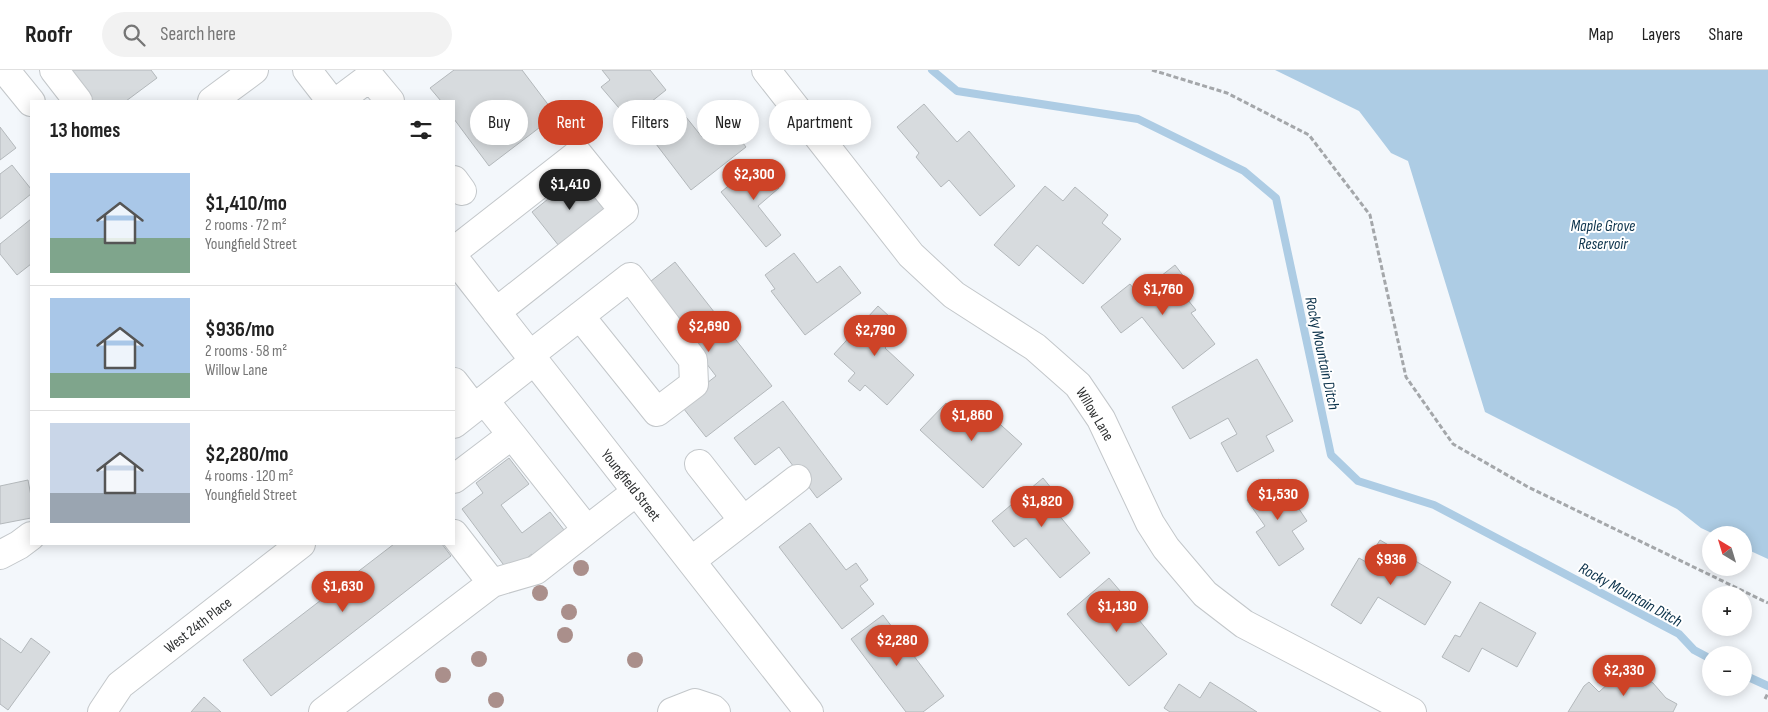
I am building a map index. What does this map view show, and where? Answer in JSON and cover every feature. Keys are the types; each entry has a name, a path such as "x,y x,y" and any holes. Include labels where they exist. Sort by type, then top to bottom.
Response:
{"street":[{"path":"5,70 30,101"},
{"path":"54,70 77,100"},
{"path":"213,100 254,70"},
{"path":"307,70 330,100"},
{"name":"Willow Lane","path":"766,70 910,255 954,295 1035,347 1078,385 1101,419 1150,523 1166,548 1205,594 1244,624 1412,712"},
{"path":"339,100 376,73 390,100"},
{"path":"455,250 578,154 624,212 496,312"},
{"name":"Youngfield Street","path":"455,259 809,712"},
{"path":"471,411 580,316 630,277 693,360 694,384 657,412 580,316"},
{"path":"455,385 471,411 512,435 587,530"},
{"path":"455,478 512,435"},
{"path":"699,464 743,520"},
{"path":"691,561 797,479"},
{"path":"323,712 492,583 536,570 636,492"},
{"path":"455,535 492,583"},
{"path":"0,555 30,537"},
{"name":"West 24th Place","path":"102,712 120,685 300,545"},
{"path":"672,712 695,703 714,709 716,712"}],"path":[{"path":"1152,70 1226,93 1309,136 1370,215 1406,377 1453,444 1528,487 1768,604"},
{"path":"1764,699 1768,693"}],"water":[{"name":"Maple Grove Reservoir","path":"1275,70 1768,70 1768,559 1752,552 1752,526 1702,526 1702,528 1677,509 1485,412 1408,161 1391,153 1359,111"}],"building":[{"path":"65,70 151,70 157,78 127,100 88,100"},
{"path":"454,70 522,70 545,100 538,100 538,129 528,136 528,100 470,100 470,140 455,120 455,100 440,100 430,88"},
{"path":"602,70 650,70 666,90 653,100 613,101 601,87 610,80"},
{"path":"924,104 957,142 969,131 1015,186 980,216 949,180 941,187 916,157 919,153 897,127"},
{"path":"687,118 697,131 697,145 744,145 746,147 691,190 657,145 687,145"},
{"path":"0,127 16,148 0,160"},
{"path":"473,145 517,145 489,166"},
{"path":"758,162 779,188 758,206 781,235 766,247 721,192"},
{"path":"12,165 30,188 30,195 0,219 0,174"},
{"path":"588,180 608,206 559,246 532,212 569,182 576,190"},
{"path":"1045,186 1063,201 1075,187 1108,215 1102,223 1121,239 1083,284 1037,245 1019,266 994,245"},
{"path":"30,220 30,265 17,275 0,254 0,244"},
{"path":"794,253 817,283 840,266 861,293 805,335 771,291 775,289 765,275"},
{"path":"675,262 772,386 706,437 680,404 716,376 646,285"},
{"path":"1175,265 1188,282 1179,289 1196,310 1191,313 1215,344 1183,369 1142,317 1121,333 1101,307 1130,284 1138,294"},
{"path":"878,306 903,329 885,348 914,375 887,405 865,385 860,391 848,381 855,373 834,354"},
{"path":"1257,359 1293,421 1266,436 1274,451 1237,472 1221,443 1237,434 1228,418 1190,439 1172,407"},
{"path":"783,401 842,479 817,498 779,447 755,465 734,438"},
{"path":"946,403 960,415 966,408 986,425 992,417 1022,444 983,488 920,430"},
{"path":"509,458 529,484 501,505 522,533 550,512 571,539 539,563 532,554 509,572 462,509 483,493 476,483"},
{"path":"1043,478 1061,500 1053,508 1090,553 1060,578 1026,538 1014,547 992,521"},
{"path":"1279,479 1307,521 1292,531 1304,549 1279,566 1256,532 1265,526 1247,500"},
{"path":"28,480 30,518 0,524 0,486"},
{"path":"810,523 846,570 856,563 868,580 860,586 874,604 842,629 779,547"},
{"path":"1380,540 1451,582 1425,625 1378,597 1361,624 1331,605 1359,558 1366,562"},
{"path":"393,545 443,545 451,556 271,696 243,660"},
{"path":"1109,578 1127,599 1117,608 1127,620 1134,614 1167,654 1129,686 1067,614"},
{"path":"1480,602 1536,633 1517,667 1482,648 1469,672 1442,657 1455,635 1460,637"},
{"path":"883,615 944,696 923,712 906,712 851,639"},
{"path":"0,638 21,653 31,638 50,652 8,710 0,704"},
{"path":"1627,668 1653,683 1666,698 1677,704 1673,712 1568,712 1584,686 1589,682 1599,692 1611,681 1617,685"},
{"path":"1210,682 1257,712 1170,712 1164,708 1179,684 1200,698"},
{"path":"204,697 221,712 191,712"}],"waterway":[{"name":"Rocky Mountain Ditch","path":"932,70 957,91 1138,119 1244,171 1276,198 1331,455 1358,481 1434,505 1679,634 1694,650 1702,654"},
{"name":"Rocky Mountain Ditch","path":"1752,679 1768,686"}]}
